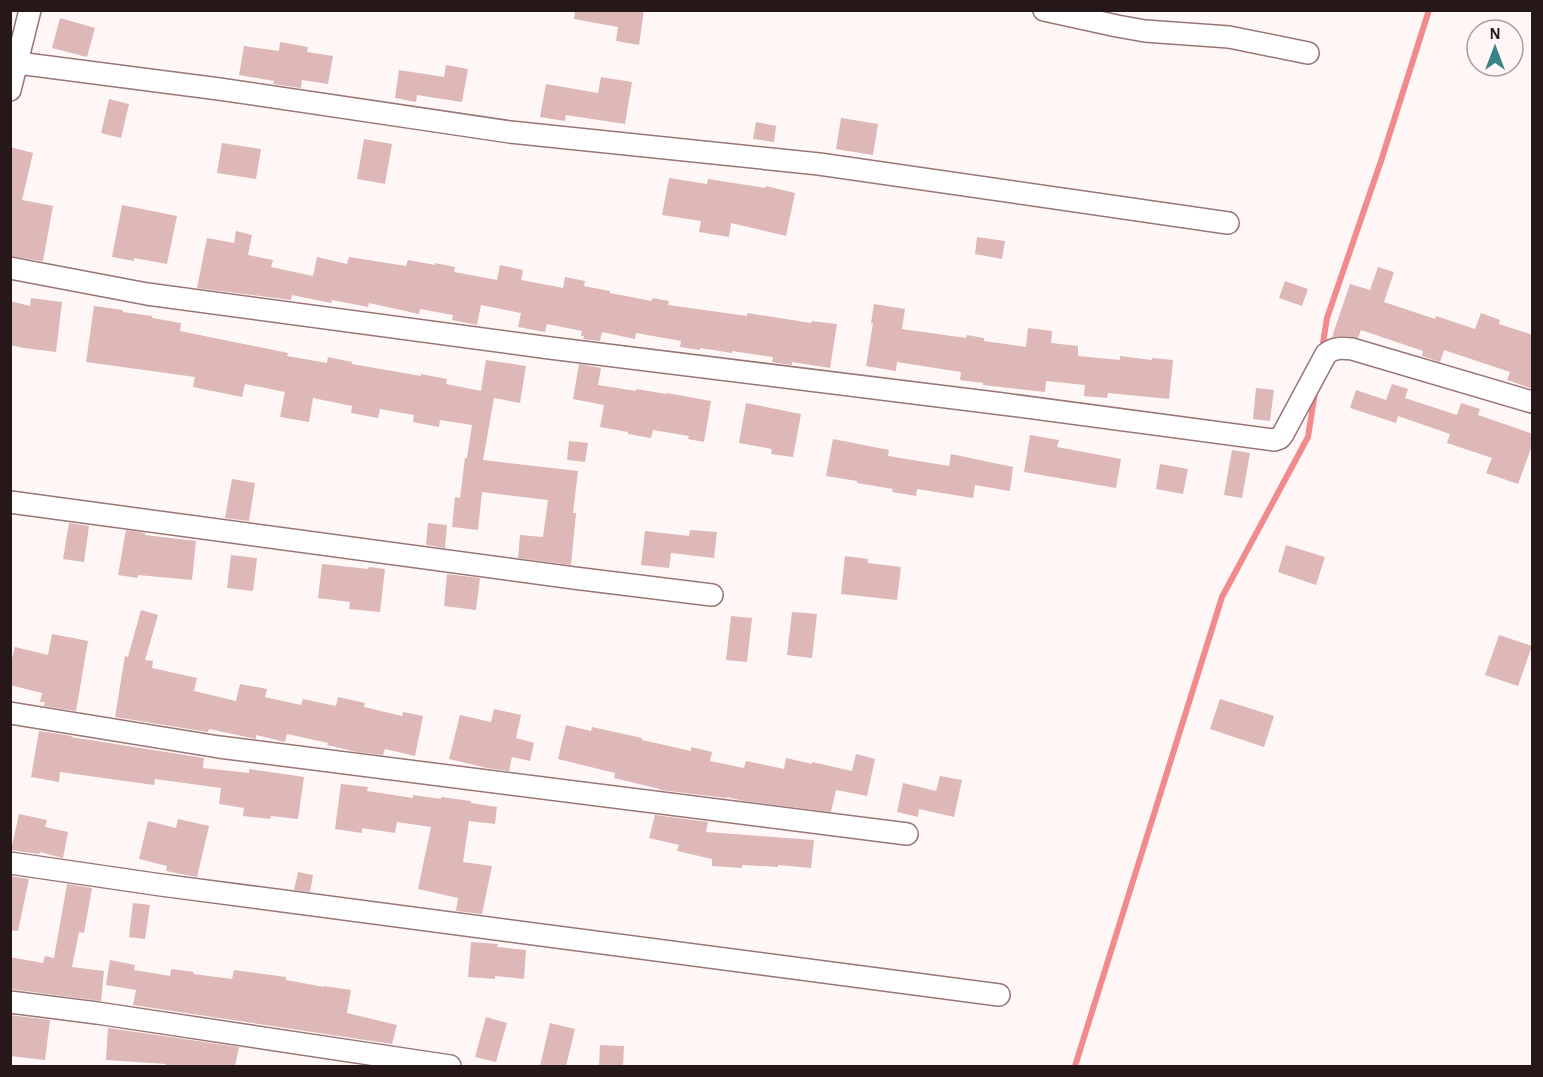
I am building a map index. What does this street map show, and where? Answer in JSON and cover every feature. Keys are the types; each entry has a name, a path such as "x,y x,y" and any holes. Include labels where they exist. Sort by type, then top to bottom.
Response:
{"street":[{"path":"10,90 30,10"},
{"path":"1044,10 1117,27 1229,37 1308,52"},
{"path":"18,63 219,89 510,132 819,164 1228,223"},
{"path":"10,268 147,294 1274,440 1283,434 1326,354 1338,348 1352,349 1533,402"},
{"path":"10,502 712,595"},
{"path":"10,713 219,747 907,834"},
{"path":"10,863 172,887 999,995"},
{"path":"10,1002 450,1066"}],"building":[{"path":"575,10 644,10 639,45 616,41 618,27 574,19"},
{"path":"60,18 95,28 87,57 52,48"},
{"path":"280,42 308,47 307,52 333,56 328,84 302,80 301,88 273,84 274,81 239,75 244,46 279,51"},
{"path":"446,65 468,69 462,102 417,95 416,102 395,98 399,70 444,77"},
{"path":"601,77 632,82 625,124 566,115 565,121 540,117 546,84 598,93"},
{"path":"109,99 129,104 121,138 101,133"},
{"path":"841,118 878,124 873,155 836,149"},
{"path":"756,122 776,126 774,142 753,139"},
{"path":"364,139 392,144 385,184 357,179"},
{"path":"222,143 261,149 256,179 217,173"},
{"path":"10,147 33,153 22,200 53,206 43,261 10,256"},
{"path":"669,178 707,184 708,179 765,188 766,186 795,193 786,236 731,223 729,237 699,232 701,221 662,215"},
{"path":"122,205 177,216 167,264 112,257"},
{"path":"236,231 252,235 248,255 273,260 271,267 313,276 317,257 347,264 349,257 406,266 408,260 435,265 435,263 455,267 454,272 497,280 500,265 523,270 521,280 563,288 565,277 585,281 584,286 610,291 610,293 652,301 652,298 669,301 668,305 747,316 747,313 811,323 812,321 837,324 830,368 792,362 792,365 777,363 772,362 773,357 732,351 732,353 680,347 681,341 636,333 635,339 602,332 600,341 583,339 582,331 547,324 545,332 518,327 521,313 481,305 477,325 452,320 453,315 420,309 419,314 369,303 368,307 332,300 331,303 292,295 291,300 197,288 207,238 234,243"},
{"path":"977,237 1005,241 1002,259 975,254"},
{"path":"1378,267 1394,272 1384,302 1475,329 1481,313 1500,320 1499,324 1533,335 1533,389 1507,380 1510,372 1444,350 1440,362 1422,356 1423,351 1361,330 1358,338 1332,337 1350,284 1370,290"},
{"path":"1285,281 1308,289 1302,306 1279,298"},
{"path":"31,298 62,302 56,352 10,345 10,301 30,306"},
{"path":"874,304 905,309 902,329 966,338 967,335 984,338 984,341 1026,347 1028,328 1052,331 1051,343 1078,346 1078,356 1120,360 1120,356 1173,360 1169,399 1108,393 1107,398 1084,396 1085,385 1046,381 1045,392 983,385 983,383 960,380 961,372 897,362 896,371 866,366"},
{"path":"94,306 181,323 180,331 288,353 287,356 327,363 328,357 352,362 352,364 447,379 446,384 481,391 486,360 526,366 520,403 494,398 483,460 578,471 573,513 576,513 571,565 518,558 520,535 543,537 548,500 482,492 478,530 452,527 455,497 460,498 472,425 440,420 439,427 413,422 414,415 380,409 378,418 351,413 352,406 313,398 309,422 280,417 285,392 245,384 242,397 193,387 195,377 86,362"},
{"path":"579,364 601,368 598,385 711,401 704,442 688,439 689,436 653,430 651,438 600,427 604,405 573,399"},
{"path":"1392,384 1408,389 1405,398 1457,415 1461,403 1480,409 1478,415 1533,434 1533,443 1518,484 1486,473 1492,458 1447,443 1450,434 1398,416 1396,423 1350,408 1356,390 1386,400"},
{"path":"1256,388 1274,390 1270,421 1253,419"},
{"path":"746,403 801,414 793,457 771,454 772,449 739,443"},
{"path":"1030,435 1059,440 1057,447 1121,459 1116,488 1024,472"},
{"path":"833,439 889,450 888,456 949,466 951,454 1013,467 1010,491 975,485 973,498 917,489 916,496 892,492 893,489 857,483 857,481 826,476"},
{"path":"569,441 588,443 585,462 567,460"},
{"path":"1232,450 1250,453 1242,498 1224,495"},
{"path":"1160,464 1188,469 1183,494 1156,489"},
{"path":"232,479 255,483 249,521 225,518"},
{"path":"69,523 89,526 84,562 63,559"},
{"path":"428,523 447,525 445,548 426,545"},
{"path":"126,530 145,533 145,535 196,541 192,580 118,575"},
{"path":"690,530 717,532 714,558 671,553 669,568 641,565 645,531 689,536"},
{"path":"1286,545 1325,557 1316,585 1278,572"},
{"path":"231,555 257,558 253,591 227,588"},
{"path":"845,556 868,559 868,563 901,567 897,600 841,594"},
{"path":"322,564 385,569 380,612 349,609 350,602 318,598"},
{"path":"447,574 480,578 476,610 444,606"},
{"path":"141,610 158,615 145,660 153,661 152,668 197,678 194,691 236,701 240,684 267,689 265,697 301,705 303,699 336,706 338,697 365,703 364,707 402,716 403,712 423,716 415,756 385,749 383,755 357,752 287,734 285,742 256,735 256,739 209,729 208,732 115,717 125,656 128,657"},
{"path":"792,612 817,614 812,658 787,655"},
{"path":"731,616 752,618 747,662 726,660"},
{"path":"52,634 88,641 76,711 44,706 45,702 40,702 42,693 10,685 10,666 15,647 48,655"},
{"path":"1499,635 1532,646 1518,686 1485,675"},
{"path":"1220,699 1274,716 1264,747 1210,729"},
{"path":"494,709 521,715 516,738 534,743 530,761 512,757 509,771 449,759 460,715 491,722"},
{"path":"566,725 591,731 592,727 691,751 691,747 712,752 710,761 744,768 746,761 784,769 786,758 852,771 856,754 875,759 867,796 836,790 831,812 660,790 614,778 615,773 558,759"},
{"path":"39,731 204,758 203,768 249,773 249,769 304,777 298,819 243,816 244,808 219,804 221,788 155,779 154,785 60,772 59,782 31,777"},
{"path":"940,776 962,780 954,817 919,809 918,817 897,812 903,783 936,791"},
{"path":"341,784 368,787 367,791 413,798 413,795 441,799 441,797 497,807 495,824 469,821 463,862 492,866 482,914 456,911 458,898 418,889 431,827 397,822 395,833 362,828 362,833 335,829"},
{"path":"19,814 47,820 45,827 68,832 63,858 40,852 39,854 11,850"},
{"path":"655,815 708,822 706,832 814,840 811,868 778,865 778,867 742,865 742,868 712,866 712,859 677,851 679,845 649,838"},
{"path":"178,819 209,826 197,877 166,871 167,866 139,859 148,821 176,828"},
{"path":"298,872 313,875 310,892 294,890"},
{"path":"10,876 29,879 18,931 10,930"},
{"path":"67,884 92,888 84,933 79,932 72,967 104,971 101,1001 10,989 10,957 43,963 45,956 54,958"},
{"path":"133,903 150,905 145,939 129,937"},
{"path":"471,942 498,944 497,947 526,950 524,979 495,976 495,979 468,977"},
{"path":"110,960 135,965 134,970 170,976 171,969 232,979 234,970 286,977 286,980 351,990 347,1013 397,1025 392,1044 133,1005 136,990 106,985"},
{"path":"10,1015 50,1020 45,1060 10,1056"},
{"path":"486,1017 507,1023 496,1062 475,1057"},
{"path":"550,1023 575,1029 566,1066 540,1066"},
{"path":"108,1028 239,1047 235,1066 166,1066 166,1064 106,1060"},
{"path":"600,1045 624,1046 623,1066 599,1066"}],"waterway":[{"path":"1322,349 1327,318 1381,161 1429,10"},
{"path":"1075,1066 1222,597 1308,437 1315,392"}]}
